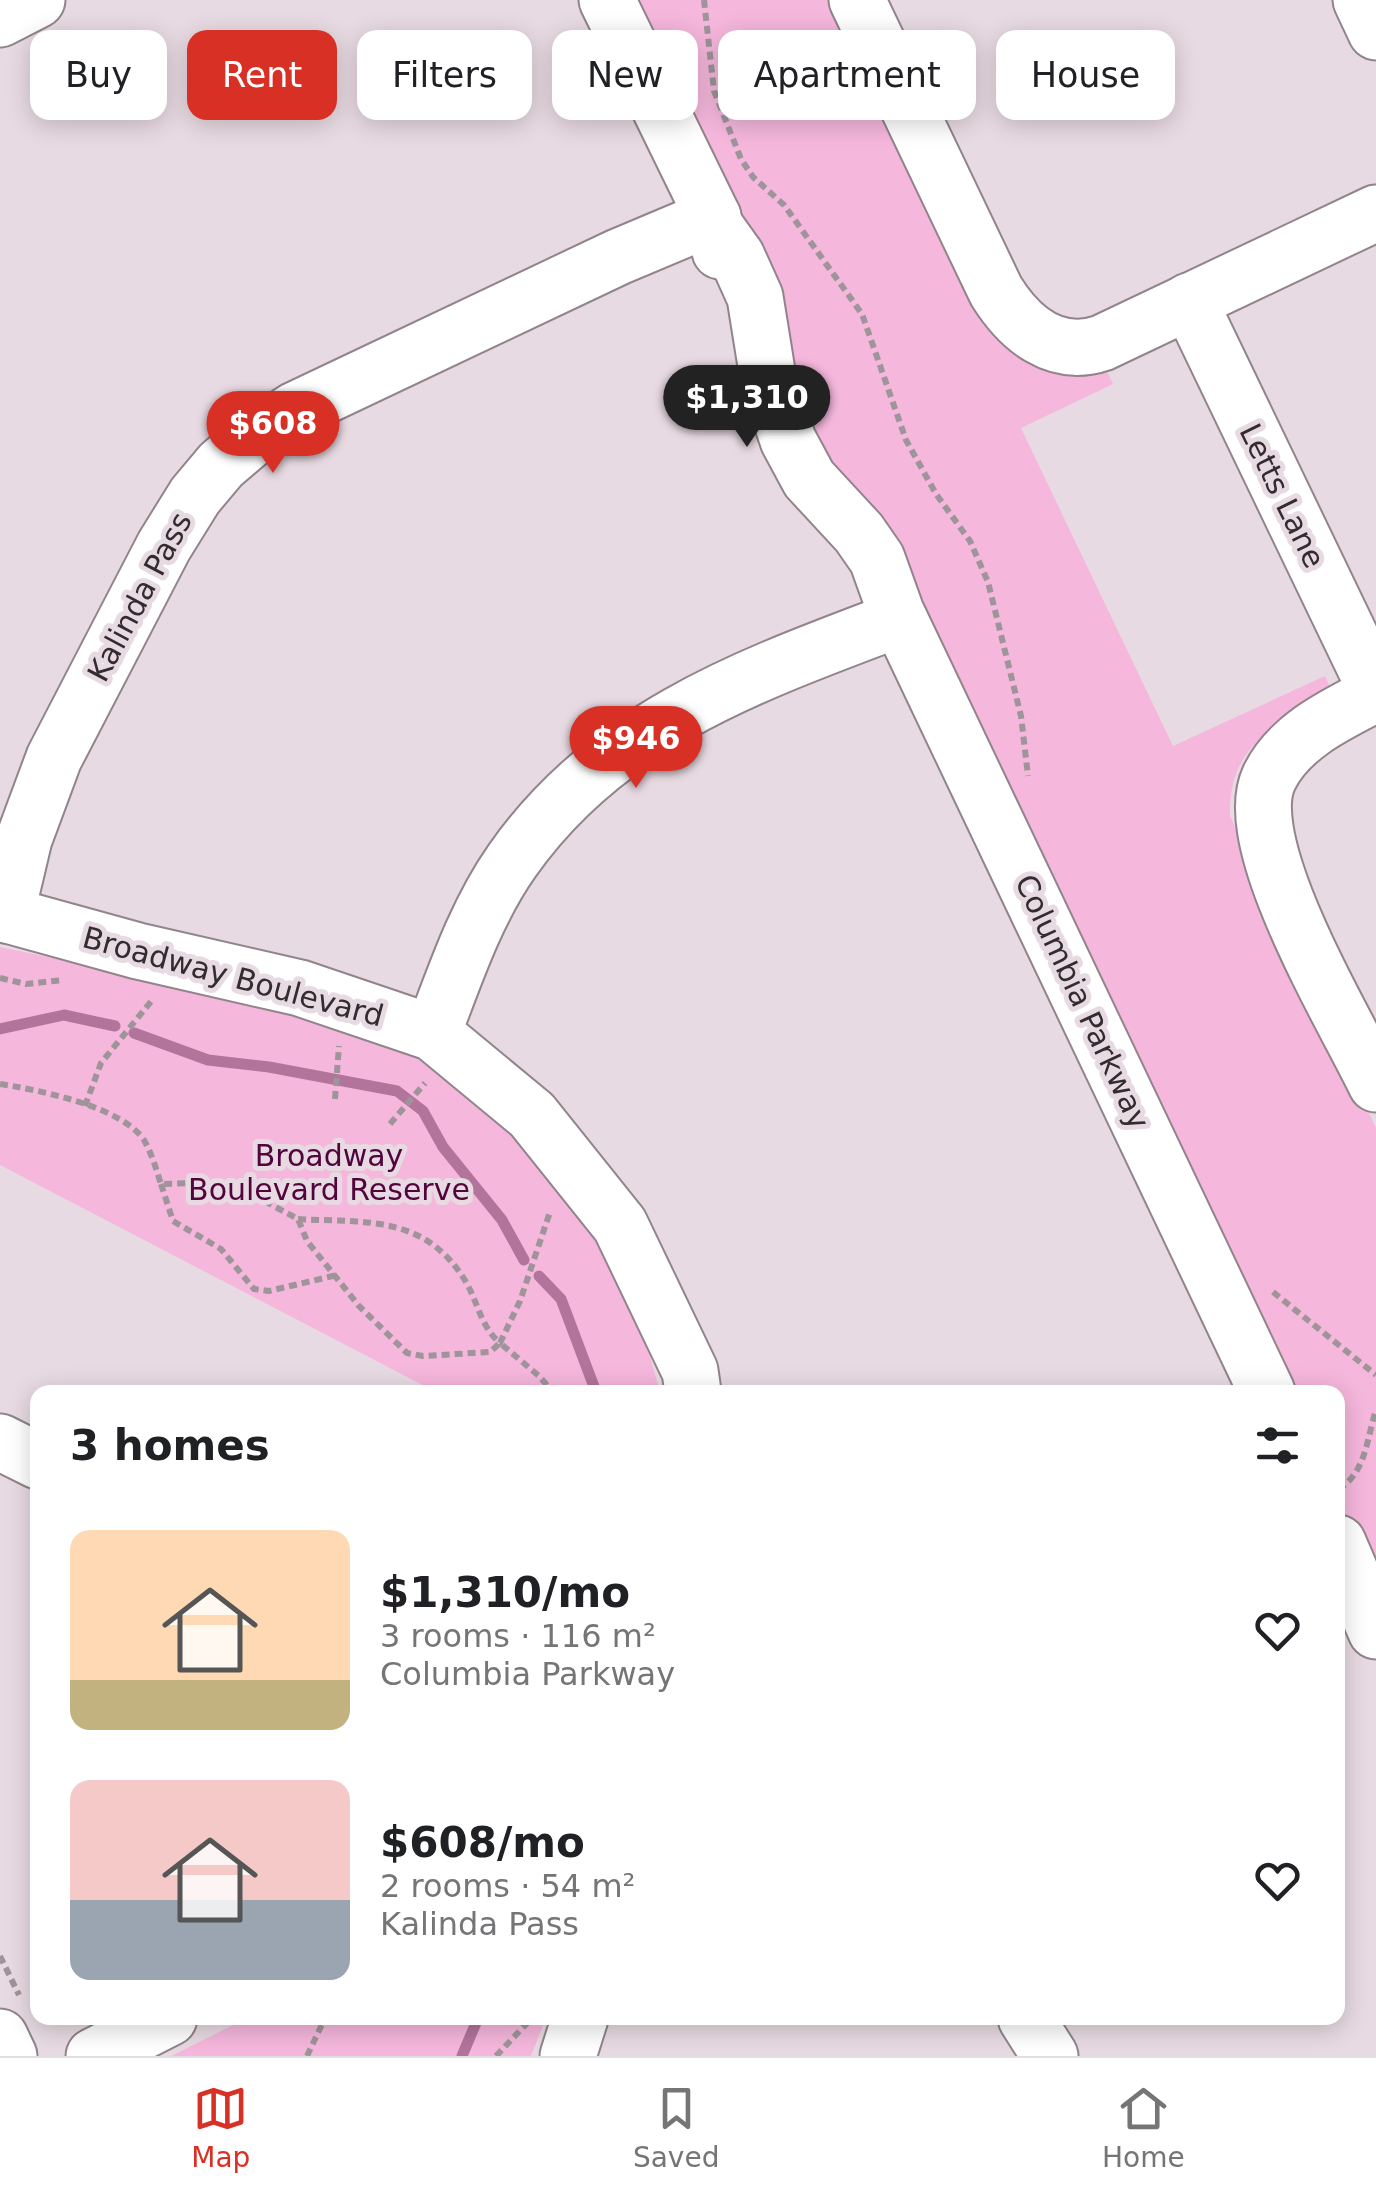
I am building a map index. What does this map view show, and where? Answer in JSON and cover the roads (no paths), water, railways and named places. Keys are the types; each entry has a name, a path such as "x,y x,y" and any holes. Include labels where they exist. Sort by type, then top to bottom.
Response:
{"street":[{"path":"0,18 37,0"},
{"name":"Columbia Parkway","path":"607,0 754,297 768,384 788,440 808,479 859,533 877,559 898,616 1264,1385"},
{"path":"857,0 996,291 1018,324 1047,342 1090,347 1376,213"},
{"path":"1361,0 1376,32"},
{"name":"Kalinda Pass","path":"3,914 24,839 54,758 164,546 196,496 222,465 254,436 295,410 618,257 715,223"},
{"name":"Letts Lane","path":"1189,302 1376,692"},
{"path":"426,1064 465,947 511,862 558,804 602,762 644,732 700,701 898,616"},
{"path":"1376,692 1299,741 1277,764 1263,798 1266,846 1280,888 1376,1084"},
{"name":"Broadway Boulevard","path":"3,914 138,951 300,988 426,1064 532,1115 620,1225 690,1371 692,1385"},
{"path":"0,1442 30,1457"},
{"path":"1345,1560 1376,1631"},
{"path":"94,2056 155,2025"},
{"path":"568,2056 578,2025"},
{"path":"1030,2025 1050,2056"}],"waterway":[{"path":"0,1029 64,1015 115,1026"},
{"path":"134,1033 208,1060 397,1091 423,1111 443,1147 502,1220 524,1260"},
{"path":"539,1276 561,1299 593,1385"},
{"path":"462,2056 475,2025"}],"park label":[{"name":"Broadway Boulevard Reserve","path":"329,1173"}]}
